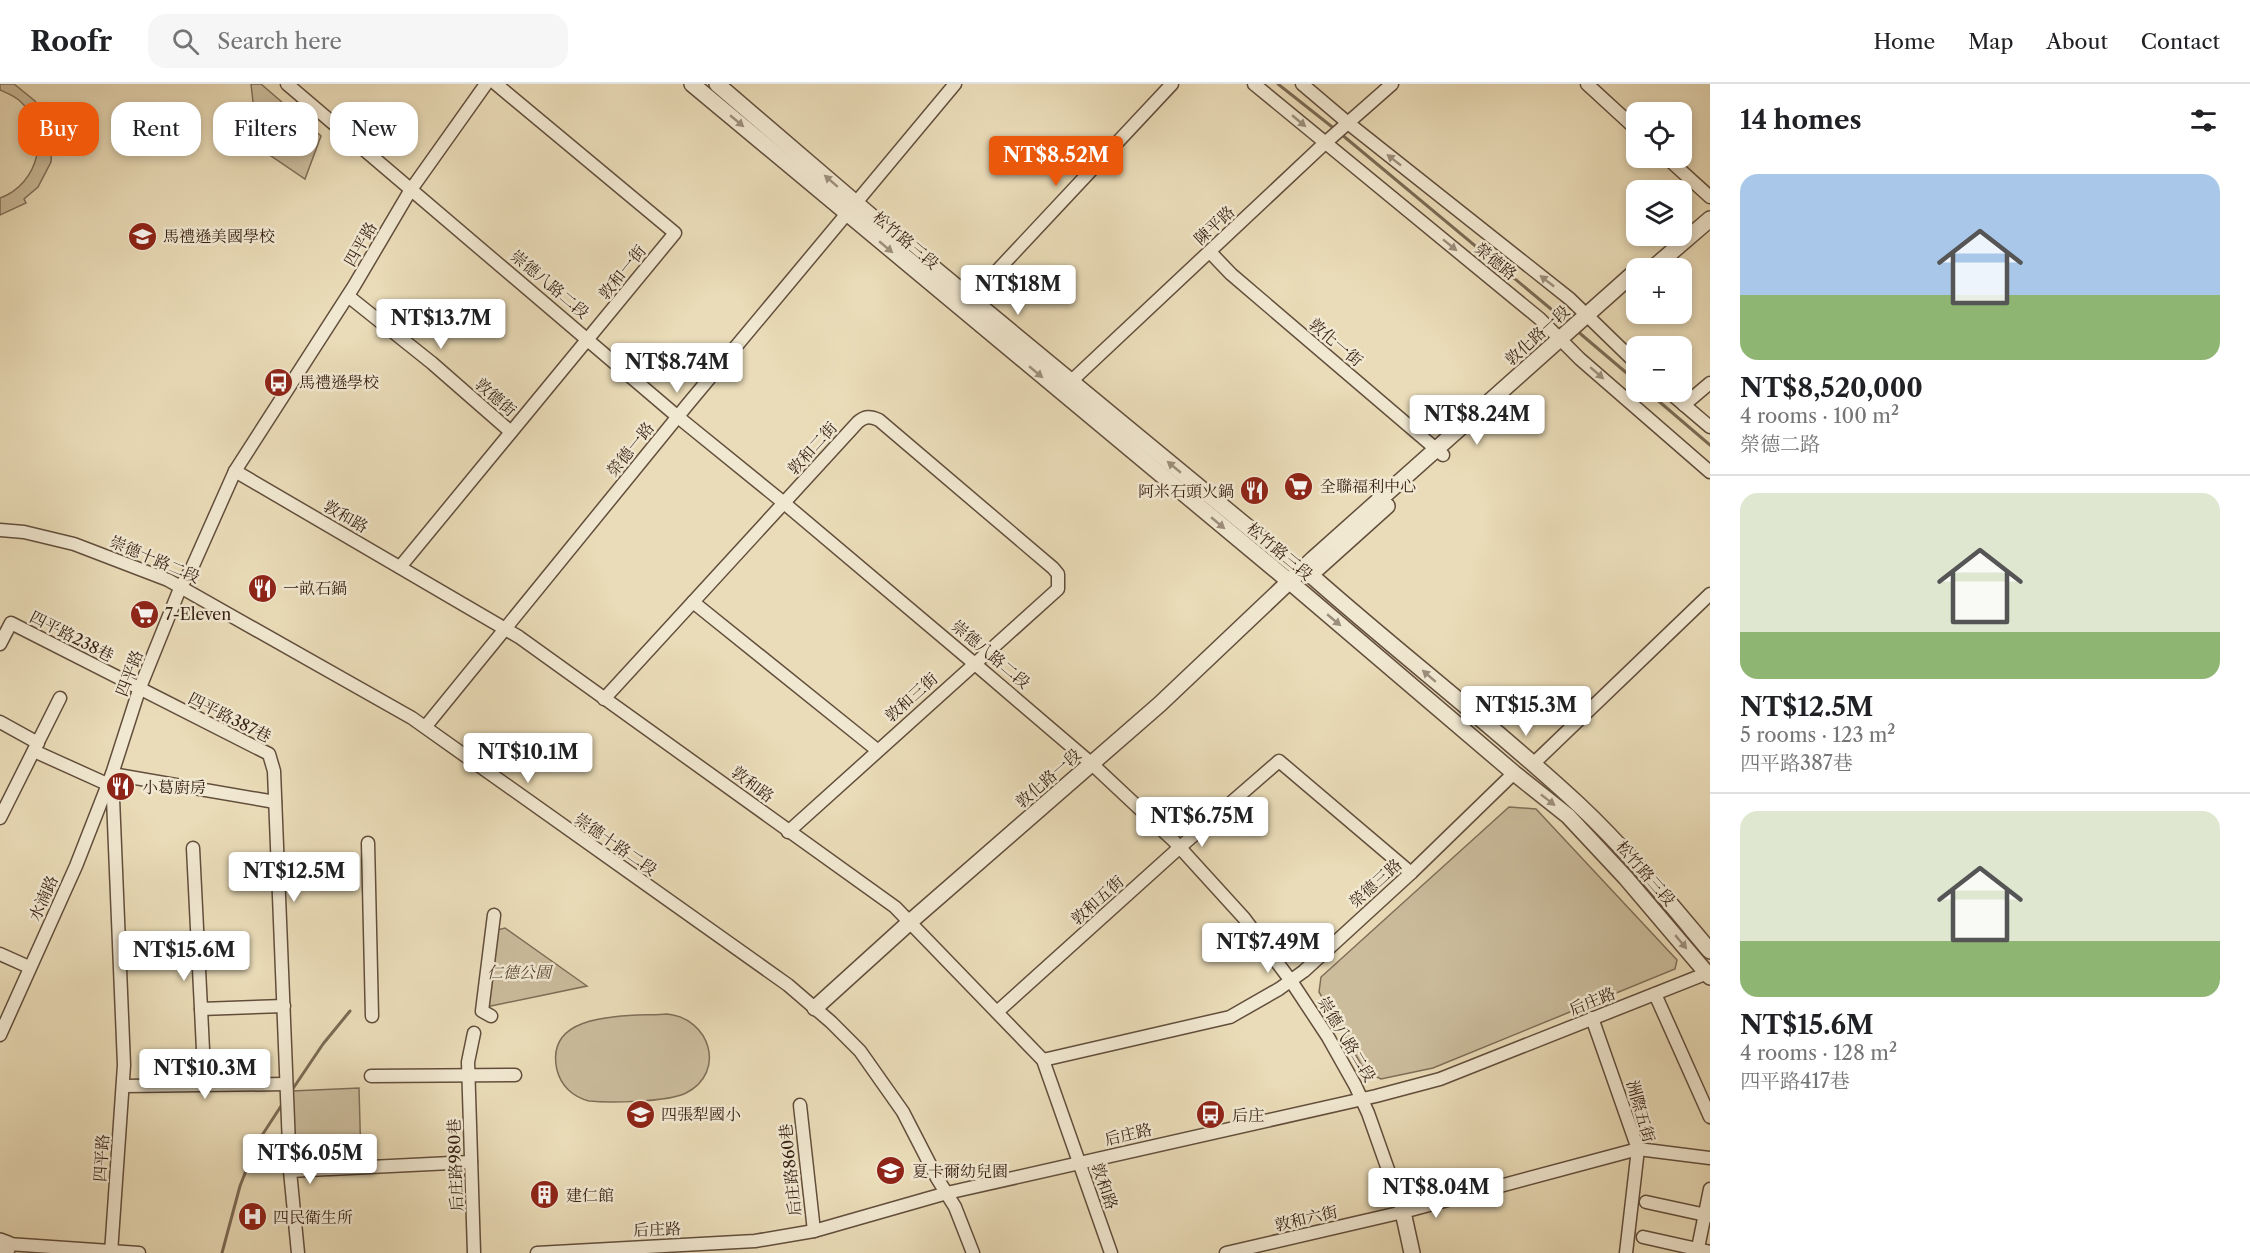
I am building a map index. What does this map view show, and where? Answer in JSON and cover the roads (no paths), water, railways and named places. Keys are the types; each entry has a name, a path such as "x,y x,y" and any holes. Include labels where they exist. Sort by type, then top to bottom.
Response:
{"street":[{"name":"崇德八路二段","path":"287,84 410,191 1092,764 1179,848 1244,918 1292,981 1328,1037 1361,1099 1403,1212 1412,1253"},
{"name":"四平路","path":"111,1252 124,1086 110,779 139,690 182,586 235,471 348,296 410,191 486,84"},
{"name":"敦和一街","path":"400,567 675,233 496,84"},
{"name":"松竹路三段","path":"692,84 851,208 1065,386 1290,582 1514,773 1568,816 1590,837 1709,974"},
{"name":"松竹路三段","path":"717,84 851,208"},
{"name":"榮德一路","path":"426,726 678,417 955,84"},
{"path":"966,304 1172,84"},
{"name":"榮德路","path":"1254,84 1540,319 1710,472"},
{"name":"榮德路","path":"1302,84 1570,299 1626,353"},
{"name":"陳平路","path":"1065,386 1325,143 1392,84"},
{"path":"1587,84 1626,120"},
{"path":"1678,168 1710,197"},
{"path":"1692,224 1710,209"},
{"path":"1665,258 1710,219"},
{"path":"1652,258 1666,246"},
{"name":"敦化一街","path":"1210,252 1231,274 1439,452"},
{"name":"敦化路一段","path":"1590,318 1626,282"},
{"name":"敦化路一段","path":"815,1008 911,921 1160,704 1301,571 1322,565 1439,452 1563,341 1626,291"},
{"name":"敦德街","path":"348,296 432,363 512,432"},
{"path":"1684,405 1710,383"},
{"name":"松竹路三段","path":"1065,386 1301,571 1312,577 1533,764 1623,849 1710,951"},
{"path":"1681,402 1710,427"},
{"name":"敦和二街","path":"604,699 864,417 879,420 1053,568 1058,573 1058,589"},
{"name":"敦和路","path":"235,471 506,628 733,789 911,921 1042,1060 1111,1253"},
{"name":"崇德十路二段","path":"0,530 24,532 74,543 182,586 426,726 527,802 764,967 815,1008 860,1051 903,1112 955,1207 973,1253"},
{"name":"敦和三街","path":"788,832 1058,589"},
{"path":"1533,764 1710,594"},
{"path":"693,602 877,750"},
{"name":"四平路238巷","path":"0,644 11,623 139,690"},
{"name":"四平路387巷","path":"139,690 269,754 274,771 290,1171 298,1253"},
{"path":"0,818 60,698"},
{"path":"0,722 36,747 110,779 275,802"},
{"name":"敦和五街","path":"998,1012 1279,761 1411,873"},
{"name":"榮德三路","path":"1042,1060 1230,1017 1292,981 1411,873 1514,773"},
{"name":"水湳路","path":"0,1035 76,866 110,779"},
{"path":"368,843 372,1016"},
{"path":"193,848 203,1050"},
{"path":"491,1016 482,1011 494,915"},
{"path":"0,954 29,967"},
{"name":"后庄路","path":"537,1253 642,1250 755,1241 814,1231 947,1192 1361,1099 1440,1079 1709,974"},
{"path":"1655,994 1710,1117"},
{"path":"201,1009 284,1006"},
{"name":"洲際五街","path":"1592,1018 1638,1149 1626,1253"},
{"name":"后庄路980巷","path":"474,1033 468,1062 474,1253"},
{"path":"371,1076 515,1075"},
{"path":"124,1086 286,1084"},
{"name":"后庄路860巷","path":"800,1105 814,1231"},
{"path":"1638,1149 1710,1158"},
{"name":"敦和六街","path":"1226,1253 1403,1212 1638,1149"},
{"path":"290,1171 471,1162"},
{"path":"1643,1237 1701,1251 1710,1189"},
{"path":"1646,1202 1707,1215"},
{"path":"5,1246 139,1253"}],"waterway":[{"path":"1278,84 1336,130"},
{"path":"1341,134 1569,324"},
{"path":"1576,330 1626,372"},
{"path":"1660,402 1710,445"},
{"path":"290,1093 323,1044 350,1011"},
{"path":"222,1253 240,1186 257,1143 283,1103"}],"place":[{"name":"馬禮遜美國學校","path":"142,236"},
{"name":"馬禮遜學校","path":"278,382"},
{"name":"全聯福利中心","path":"1299,486"},
{"name":"阿米石頭火鍋","path":"1255,491"},
{"name":"一畝石鍋","path":"262,588"},
{"name":"7-Eleven","path":"144,614"},
{"name":"小葛廚房","path":"121,787"},
{"name":"四張犁國小","path":"640,1114"},
{"name":"后庄","path":"1211,1115"},
{"name":"夏卡爾幼兒園","path":"891,1171"},
{"name":"建仁館","path":"545,1195"},
{"name":"四民衛生所","path":"252,1217"}],"park label":[{"name":"仁德公園","path":"519,972"}]}
